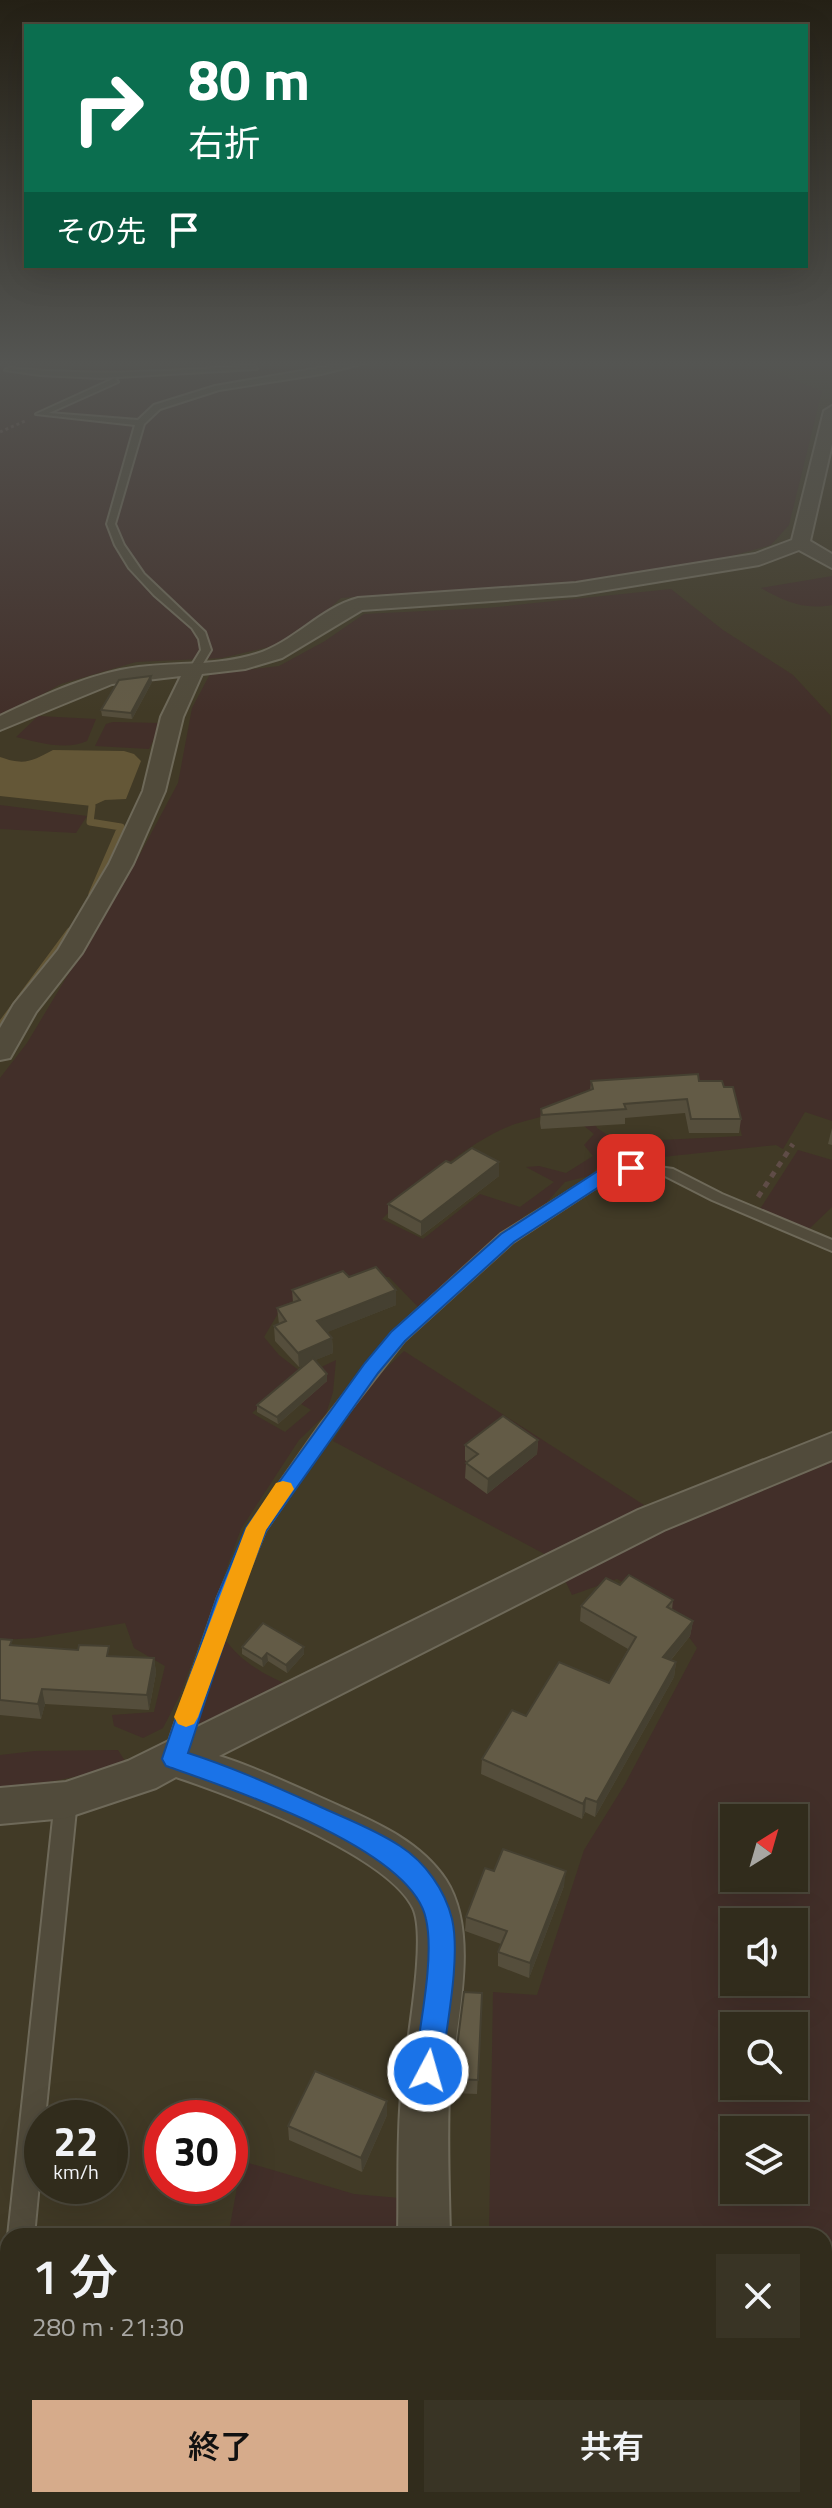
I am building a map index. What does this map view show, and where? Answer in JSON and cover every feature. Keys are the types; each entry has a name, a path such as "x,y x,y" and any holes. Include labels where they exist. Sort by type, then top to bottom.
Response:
{"street":[{"path":"800,543 816,478"},
{"path":"800,543 832,562"},
{"path":"0,724 76,690 120,676 238,664 283,651 358,604 576,589 759,559 800,543"},
{"path":"0,1052 24,1010 69,953 121,864 154,791 172,717 195,668"},
{"path":"0,1806 66,1800 141,1775 651,1520 832,1446"},
{"path":"174,1759 233,1778 364,1838 393,1855 417,1877 431,1896 440,1920 439,1968 425,2096 424,2228"}],"lane":[{"path":"123,478 111,524 115,537 150,586 167,604 196,625 206,652 195,668"},
{"path":"174,1759 228,1597 257,1528 327,1428 398,1337 507,1238 611,1171 631,1168 668,1172 832,1246"},
{"path":"22,2228 66,1800"}],"path":[{"path":"749,1211 793,1144"}],"shaded area":[{"path":"0,478 801,478 789,525 771,545 717,560 500,593 401,593 341,598 309,627 273,646 222,658 136,662 61,684 0,718"},
{"path":"832,576 832,605 795,604 761,588"},
{"path":"671,589 723,630 793,675 831,716 832,1121 805,1112 783,1149 776,1145 662,1157 659,1165 624,1165 627,1152 641,1141 742,1136 733,1100 670,1084 581,1092 597,1128 615,1140 611,1153 589,1176 565,1182 546,1203 524,1216 514,1229 496,1237 479,1252 470,1267 418,1307 389,1277 359,1276 283,1305 264,1337 279,1355 305,1375 336,1360 333,1392 326,1414 299,1440 241,1529 180,1695 163,1728 143,1738 114,1726 112,1715 154,1712 165,1666 134,1648 125,1623 35,1638 0,1640 0,1078 27,1043 138,858 178,783 192,708 210,674 279,666 325,641 364,614 487,608","holes":["563,1109 594,1134 584,1145 593,1156 566,1173 539,1166 526,1167 554,1182 520,1207 480,1194 423,1239 382,1219 427,1179 481,1141 515,1124","278,1390 311,1410 285,1432 252,1413"]},
{"path":"38,716 96,719 87,741 79,744 52,745 16,737"},
{"path":"162,723 149,749 95,746 106,724"},
{"path":"53,750 124,751 134,754 141,761 126,799 105,800 92,806 0,796 0,757 28,761"},
{"path":"0,805 87,816 76,833 0,829"},
{"path":"798,1150 832,1160 832,1207 809,1229 760,1209"},
{"path":"404,1351 644,1505 548,1556 333,1441 370,1384"},
{"path":"832,1462 832,2228 489,2228 493,1992 537,1995 584,1850 625,1784 697,1648 667,1607 617,1579 572,1595 562,1574"},
{"path":"224,1638 254,1667 291,1686 190,1731"},
{"path":"118,1750 125,1761 95,1772 0,1789 0,1755 35,1751"},
{"path":"248,2163 354,2194 411,2199 406,2228 229,2228 234,2204 248,2204"}],"building":[{"path":"151,676 131,713 101,710 119,680"},
{"path":"698,1074 699,1081 722,1081 724,1087 733,1087 741,1119 691,1119 687,1099 624,1104 626,1109 542,1115 541,1109 593,1089 591,1081"},
{"path":"472,1148 499,1162 421,1222 388,1204 446,1161 451,1163"},
{"path":"376,1267 396,1290 317,1321 332,1338 298,1353 274,1326 286,1321 277,1308 300,1300 292,1290 343,1271 349,1277"},
{"path":"313,1358 327,1374 277,1417 257,1405"},
{"path":"503,1416 538,1440 488,1479 466,1463 478,1454 465,1445"},
{"path":"629,1575 673,1600 667,1607 693,1621 663,1657 676,1662 597,1802 586,1798 583,1804 482,1759 512,1710 526,1716 559,1662 609,1683 636,1637 581,1606 606,1578 620,1585"},
{"path":"263,1623 304,1647 286,1665 267,1653 262,1659 242,1647"},
{"path":"0,1639 12,1640 10,1645 78,1650 79,1645 109,1646 107,1656 154,1658 147,1695 42,1689 38,1704 0,1700"},
{"path":"503,1849 566,1871 530,1963 498,1952 507,1931 466,1917 485,1868 494,1871"},
{"path":"464,1992 482,1993 478,2080 453,2079"},
{"path":"315,2071 387,2101 361,2158 288,2126"}],"waterway":[{"path":"92,806 90,822 121,827 92,894"},
{"path":"0,1026 70,931"}],"slow traffic":[{"path":"186,1717 228,1597 257,1528 283,1489"}],"route":[{"path":"428,2071 439,1968 440,1920 431,1896 417,1877 393,1855 364,1838 233,1778 174,1759 181,1730 228,1597 257,1528 371,1368 398,1337 507,1238 611,1171 631,1168"}]}
